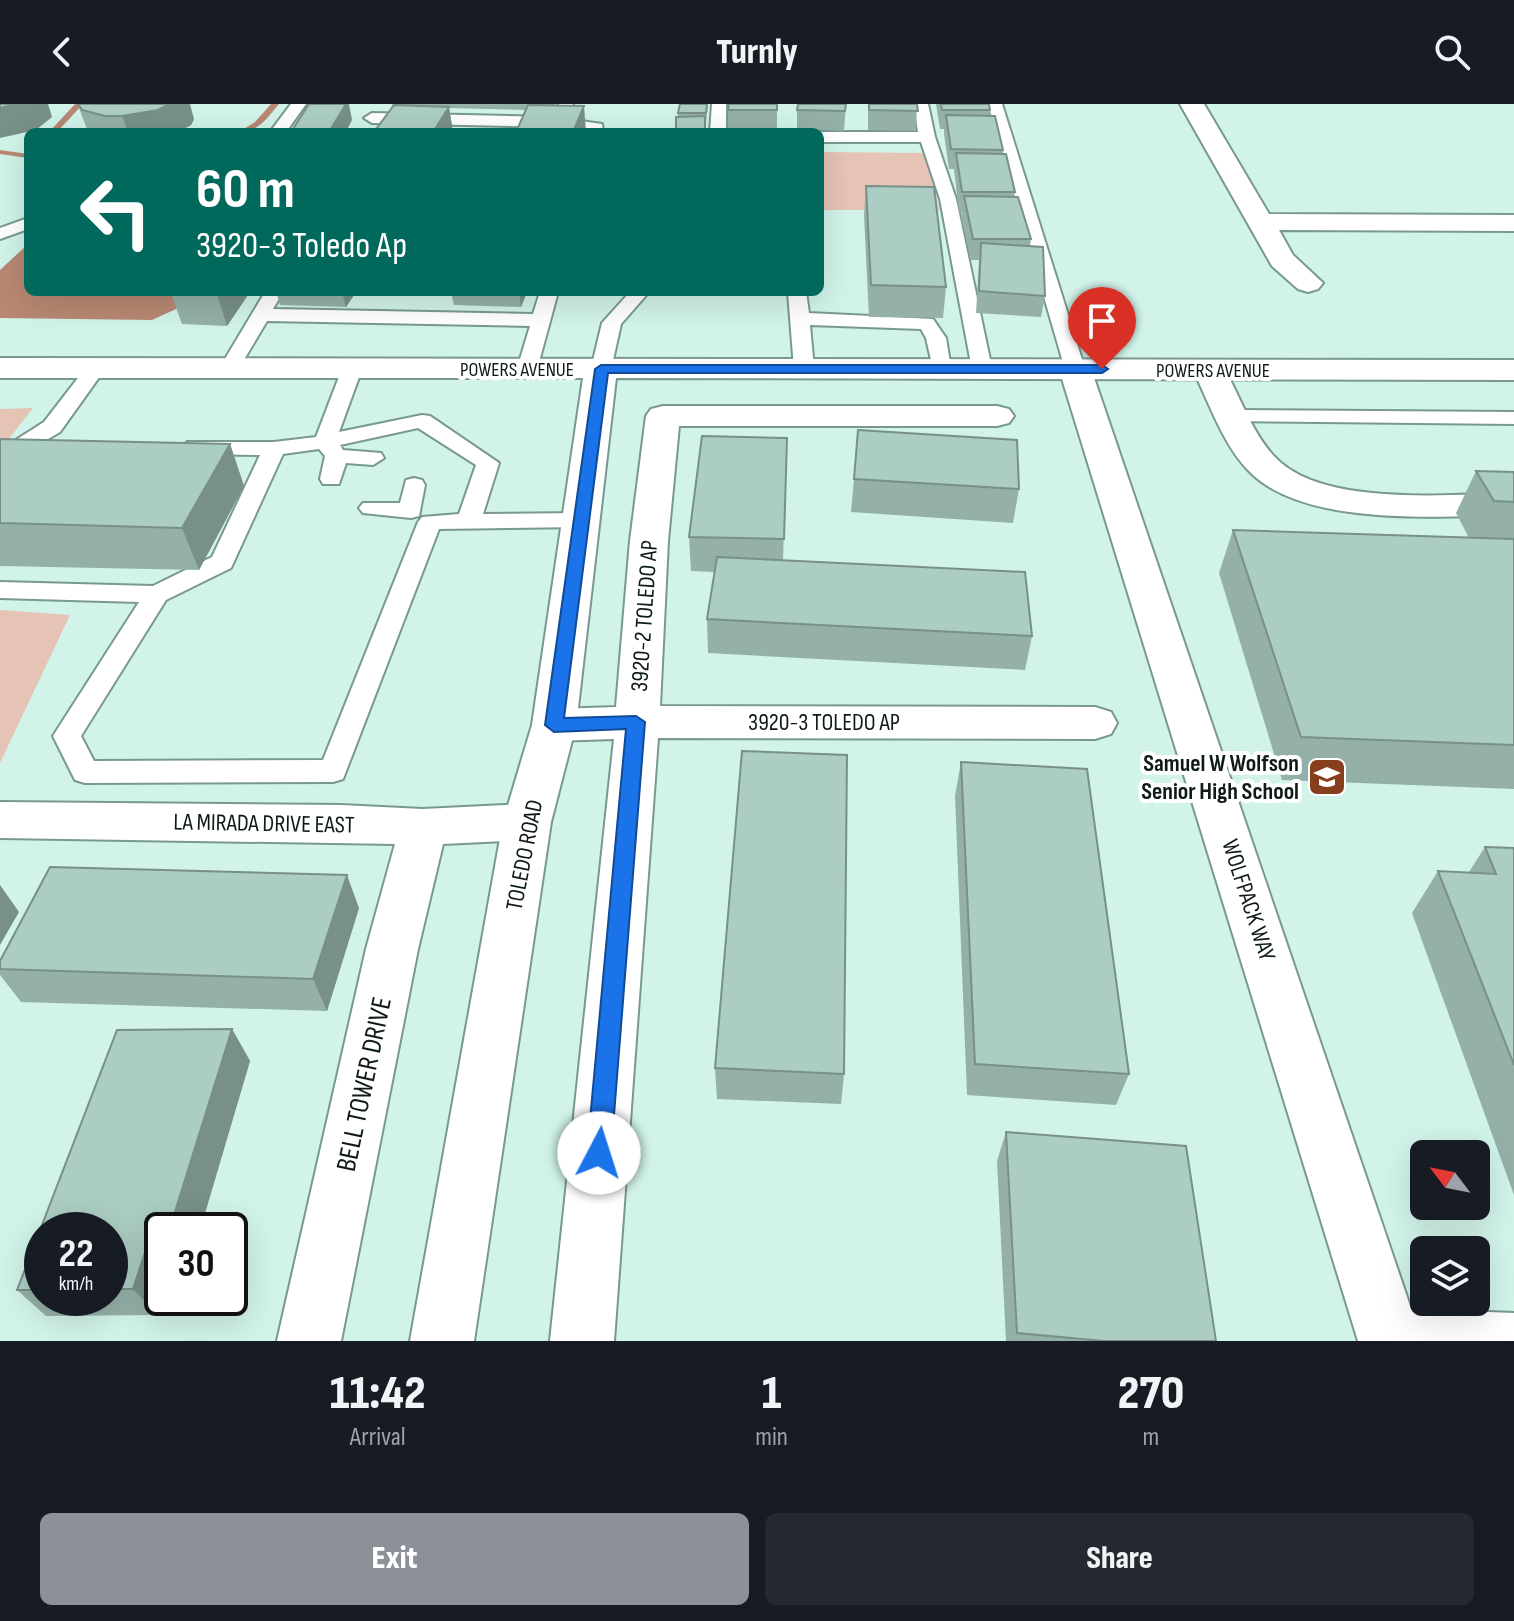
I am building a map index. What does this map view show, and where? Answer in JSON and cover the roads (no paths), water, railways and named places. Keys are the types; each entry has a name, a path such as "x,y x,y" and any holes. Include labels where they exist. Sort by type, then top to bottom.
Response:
{"street":[{"path":"1192,104 1282,260 1308,283"},
{"path":"1260,222 1514,223"},
{"name":"POWERS AVENUE","path":"0,368 1514,370"},
{"name":"TOLEDO ROAD","path":"442,1341 527,822 554,725 601,369"},
{"name":"WOLFPACK WAY","path":"1075,369 1388,1335"},
{"path":"1209,370 1261,465 1296,485 1329,498 1369,504 1514,504"},
{"name":"3920-2 TOLEDO AP","path":"582,1341 649,541 663,416 997,416"},
{"name":"3920-3 TOLEDO AP","path":"554,725 636,722 1095,723"},
{"name":"LA MIRADA DRIVE EAST","path":"0,820 341,823 423,827 527,822"},
{"name":"BELL TOWER DRIVE","path":"309,1341 392,949 423,827"}],"lane":[{"path":"281,128 299,104"},
{"path":"558,122 566,104"},
{"path":"718,128 719,104"},
{"path":"921,104 927,137 948,199 982,369"},
{"path":"995,104 1075,369"},
{"path":"372,118 483,126 558,122 597,128"},
{"path":"824,137 927,137"},
{"path":"0,234 24,225"},
{"path":"229,369 272,296"},
{"path":"402,317 410,296"},
{"path":"527,369 548,296"},
{"path":"601,369 612,323 636,296"},
{"path":"798,296 804,369"},
{"path":"260,315 541,320"},
{"path":"801,319 926,323 932,327 936,339 941,369"},
{"path":"0,460 52,427 95,369"},
{"path":"331,479 331,449 338,400 352,369"},
{"path":"1234,416 1514,418"},
{"path":"331,449 422,421 488,463 469,520"},
{"path":"26,442 73,444"},
{"path":"166,446 331,449 373,458"},
{"path":"0,590 157,594 222,562 274,449"},
{"path":"157,594 67,736 85,772 333,771 421,517 414,485"},
{"path":"371,508 421,517 469,520 582,520"},
{"path":"1388,1335 1514,1333"}],"waterway":[{"path":"57,128 79,104"},
{"path":"250,128 275,104"},
{"path":"0,152 24,155"}],"place":[{"name":"Samuel W Wolfson Senior High School","path":"1327,777"}]}
